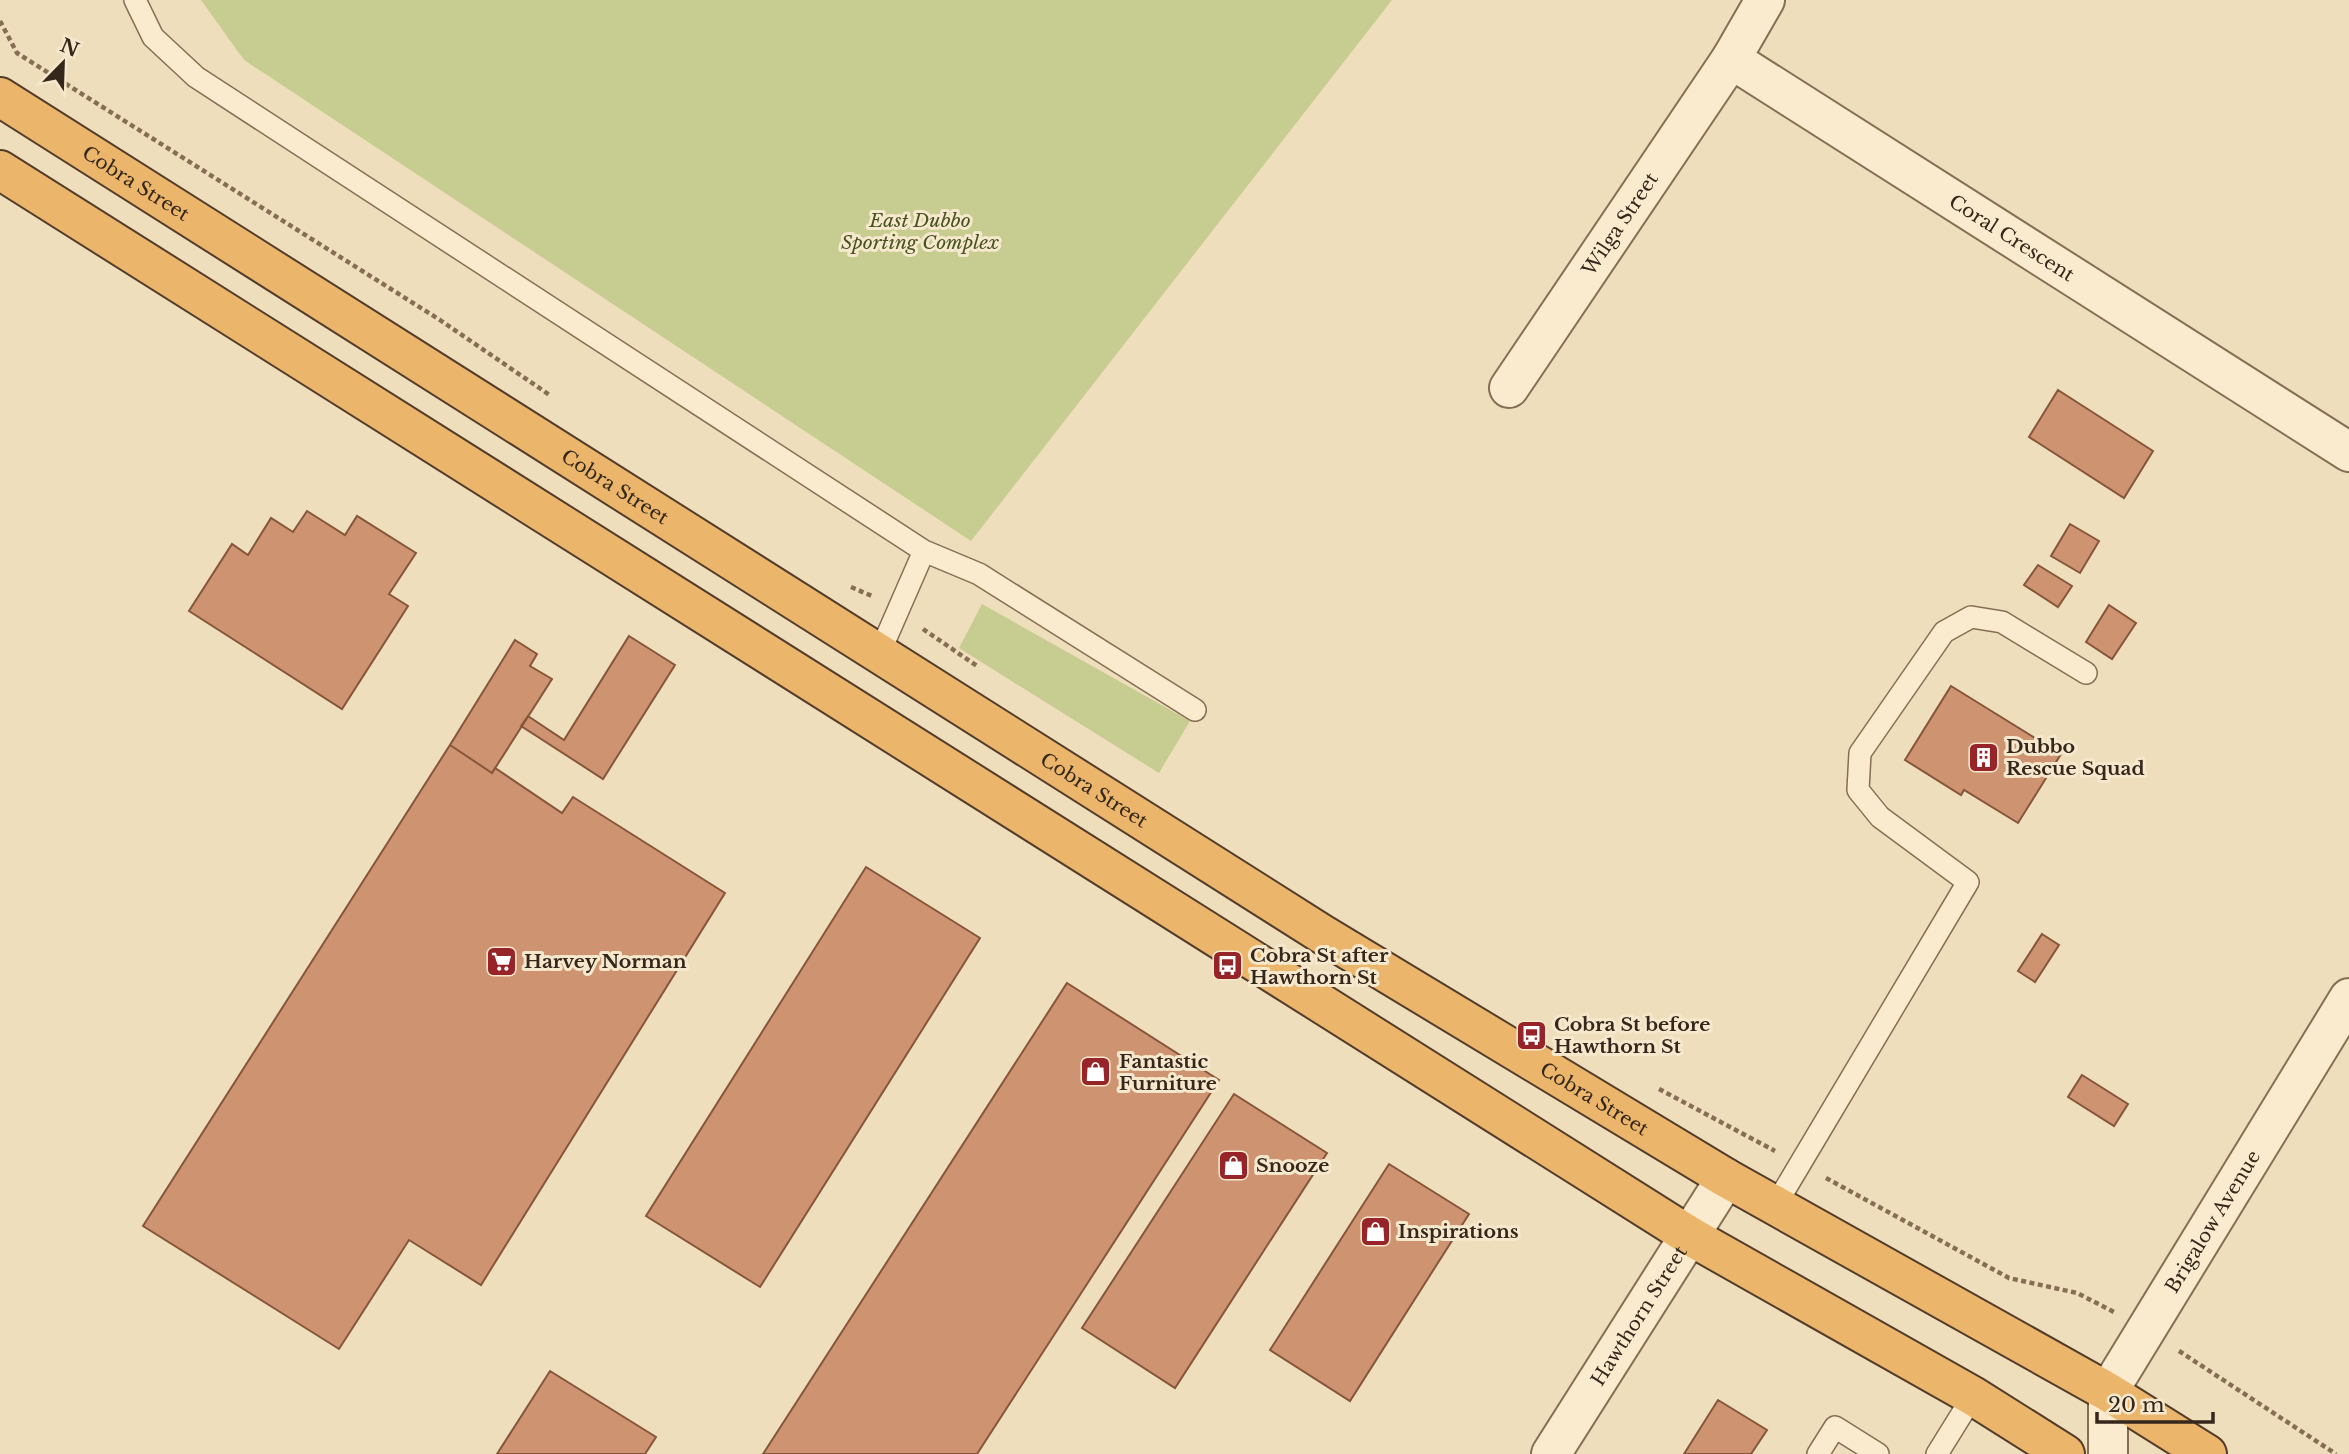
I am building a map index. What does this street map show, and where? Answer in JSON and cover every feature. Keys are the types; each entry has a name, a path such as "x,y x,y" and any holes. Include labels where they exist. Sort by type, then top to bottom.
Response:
{"highway":[{"name":"Cobra Street","path":"0,97 1322,934 1726,1178 2108,1392 2207,1454"},
{"path":"0,170 1690,1236 1973,1396 2065,1454"}],"street":[{"path":"1731,59 1765,0"},
{"name":"Wilga Street","path":"1509,388 1731,59"},
{"name":"Coral Crescent","path":"1731,59 2349,452"},
{"name":"Brigalow Avenue","path":"2108,1392 2349,998"},
{"name":"Hawthorn Street","path":"1551,1454 1726,1178"},
{"path":"2108,1392 2108,1454"}],"lane":[{"path":"135,0 153,37 196,77 924,551 979,574 1195,710"},
{"path":"879,654 924,551"},
{"path":"1775,1206 1968,882 1880,817 1858,790 1860,753 1944,632 1971,617 2001,622 2086,673"},
{"path":"1937,1454 1973,1396"},
{"path":"1818,1454 1835,1427 1878,1454"}],"path":[{"path":"0,22 18,53 440,320 554,398"},
{"path":"841,583 877,598 978,667"},
{"path":"1654,1086 2009,1278 2077,1293 2147,1329 2336,1454"}],"green space":[{"name":"East Dubbo Sporting Complex","path":"201,0 1392,0 971,541 244,60"},
{"path":"982,604 1190,721 1159,773 959,648"}],"building":[{"path":"2058,390 2153,451 2124,498 2029,437"},
{"path":"307,511 345,535 357,516 416,553 389,594 408,606 342,709 189,611 232,544 248,555 271,518 293,532"},
{"path":"2070,524 2099,541 2080,573 2051,556"},
{"path":"2038,565 2072,586 2058,607 2024,585"},
{"path":"2109,605 2136,623 2112,659 2086,642"},
{"path":"629,636 675,665 603,779 521,726 528,716 564,740"},
{"path":"515,640 537,654 530,666 552,679 492,773 450,745"},
{"name":"Dubbo Rescue Squad","path":"1951,686 2061,754 2018,823 1964,790 1961,795 1905,760"},
{"path":"450,745 492,773 495,768 562,813 573,797 725,893 481,1285 409,1240 339,1349 143,1226"},
{"path":"866,867 980,938 760,1287 646,1216"},
{"path":"2042,934 2059,945 2035,982 2018,971"},
{"path":"1067,983 1219,1080 977,1454 763,1454"},
{"path":"2082,1075 2128,1104 2114,1126 2068,1097"},
{"path":"1234,1094 1327,1153 1175,1388 1082,1328"},
{"path":"1389,1164 1469,1214 1350,1401 1270,1350"},
{"path":"550,1371 656,1437 645,1454 497,1454"},
{"path":"1718,1400 1767,1430 1751,1454 1684,1454"}],"place":[{"name":"Dubbo Rescue Squad","path":"1983,757"},
{"name":"Harvey Norman","path":"501,961"},
{"name":"Cobra St after Hawthorn St","path":"1227,966"},
{"name":"Cobra St before Hawthorn St","path":"1531,1035"},
{"name":"Fantastic Furniture","path":"1096,1072"},
{"name":"Snooze","path":"1233,1165"},
{"name":"Inspirations","path":"1375,1231"}]}
